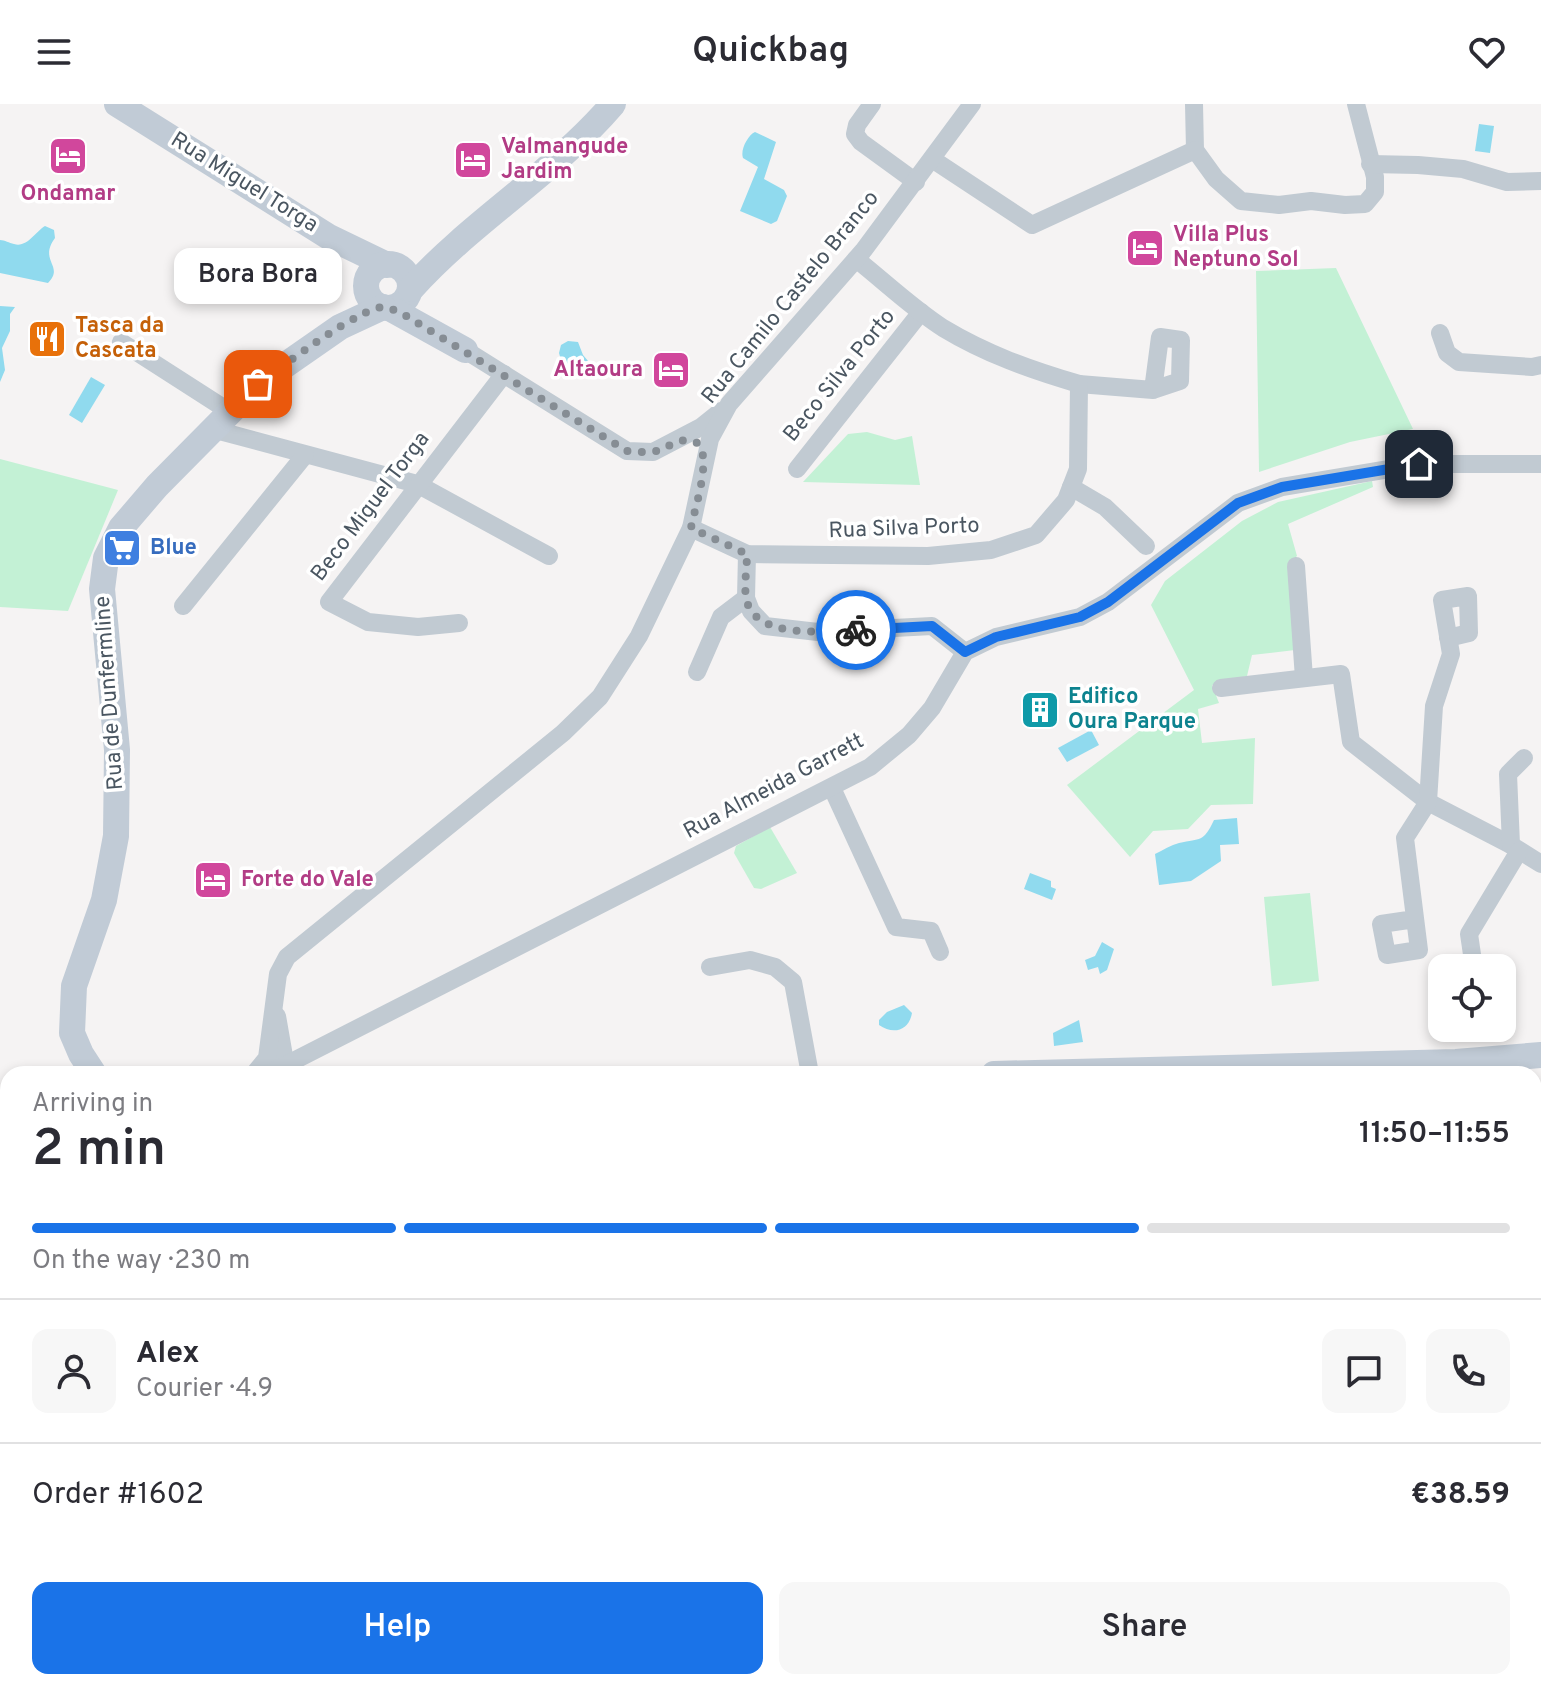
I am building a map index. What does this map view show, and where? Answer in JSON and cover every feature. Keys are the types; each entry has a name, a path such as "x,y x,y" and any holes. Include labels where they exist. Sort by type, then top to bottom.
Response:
{"street":[{"name":"Rua Miguel Torga","path":"117,104 329,237 465,350 627,451 653,452 676,442 729,404"},
{"path":"389,288 435,261 566,152 613,104"},
{"path":"872,104 857,125 855,134 861,142 916,182"},
{"name":"Rua Camilo Castelo Branco","path":"272,1066 284,1056 275,994 278,974 287,957 563,733 600,697 639,636 691,528 710,439 729,404 856,259 972,104"},
{"path":"1190,106 1195,150 1216,179 1241,201 1279,205 1311,201 1345,205 1365,204 1375,192 1375,177 1356,104"},
{"path":"932,159 1032,225 1195,150"},
{"path":"1370,164 1463,169 1507,182 1541,181"},
{"path":"856,259 942,327 1028,370 1079,384 1153,390"},
{"name":"Rua de Dunfermline","path":"89,1066 72,1033 74,986 104,900 116,836 117,750 102,589 106,558 121,528 258,384 340,327 389,288"},
{"name":"Beco Silva Porto","path":"797,469 921,312"},
{"path":"1440,333 1447,353 1459,362 1541,365"},
{"path":"121,342 221,420 305,455 417,484 549,556"},
{"name":"Beco Miguel Torga","path":"459,623 418,627 368,622 329,602 504,374"},
{"name":"Rua Silva Porto","path":"691,528 747,554 928,556 991,550 1036,535 1066,500 1078,469 1079,384"},
{"path":"676,442 691,440 700,445 706,457"},
{"path":"183,606 305,455"},
{"path":"747,554 746,598 751,611 765,626 818,632 932,626 965,652 996,637 1080,617 1108,602 1238,503 1282,487 1419,464 1541,464"},
{"path":"1071,487 1105,507 1146,546"},
{"path":"1296,566 1304,678"},
{"path":"697,672 721,617 746,598"},
{"path":"1415,919 1405,838 1428,802 1434,706 1451,654 1448,638"},
{"name":"Rua Almeida Garrett","path":"273,1066 870,767 909,735 932,708 965,652"},
{"path":"1221,688 1341,674 1351,742 1428,802 1541,864"},
{"path":"1472,954 1469,934 1515,848 1508,774 1524,758"},
{"path":"832,788 896,927 931,931 940,952"},
{"path":"710,967 750,960 775,967 793,982 809,1066"},
{"path":"73,1011 90,1053 101,1066"},
{"path":"1302,1066 1456,1062 1541,1055"},
{"path":"1510,1057 1528,1064 1541,1064"},
{"path":"1456,1062 1484,1066"}],"green space":[{"path":"1336,268 1413,429 1350,442 1259,472 1256,271"},
{"path":"867,432 895,440 912,436 920,485 803,482 848,434"},
{"path":"0,459 118,490 68,611 0,607"},
{"path":"1372,481 1373,487 1288,524 1297,556 1289,563 1295,650 1252,655 1247,676 1212,685 1219,703 1198,709 1202,743 1255,738 1253,804 1211,805 1188,829 1153,831 1130,857 1067,785 1194,690 1151,605 1165,581 1242,521 1278,502"},
{"path":"770,827 797,873 761,889 754,888 734,853 736,846"},
{"path":"1310,893 1319,981 1272,986 1264,897"}],"water":[{"path":"1479,124 1494,126 1490,153 1475,151"},
{"path":"755,132 776,142 764,179 784,190 787,196 777,221 771,224 740,211 758,167 742,155 745,143"},
{"path":"45,226 54,230 55,238 49,252 54,272 48,283 0,273 0,240 23,244"},
{"path":"0,306 15,307 10,314 10,331 2,348 5,370 0,382"},
{"path":"568,341 578,342 583,355 594,368 592,374 586,374 561,360 561,345"},
{"path":"91,377 105,385 82,423 69,415"},
{"path":"1091,730 1099,745 1067,762 1058,748"},
{"path":"1237,818 1239,844 1220,845 1221,861 1191,881 1159,885 1155,854 1176,844 1201,838 1214,820"},
{"path":"1030,873 1051,881 1051,887 1056,889 1052,900 1024,889"},
{"path":"1102,942 1114,949 1107,970 1100,974 1098,967 1088,970 1085,960 1095,956"},
{"path":"904,1005 912,1013 908,1024 900,1030 879,1025 879,1020 887,1012"},
{"path":"1079,1020 1083,1042 1054,1046 1053,1033"}],"way so far":[{"path":"258,384 332,332 374,310 383,307 391,309 465,350 627,451 653,452 676,442 691,440 700,445 706,457 691,528 747,554 746,598 751,611 765,626 818,632 856,630"}],"place":[{"name":"Ondamar","path":"68,156"},
{"name":"Valmangude Jardim","path":"473,160"},
{"name":"Villa Plus Neptuno Sol","path":"1145,248"},
{"name":"Tasca da Cascata","path":"47,339"},
{"name":"Altaoura","path":"671,370"},
{"name":"Bora Bora","path":"258,384"},
{"name":"Blue","path":"122,548"},
{"name":"Edifico Oura Parque","path":"1040,710"},
{"name":"Forte do Vale","path":"213,880"}],"route":[{"path":"856,630 932,626 965,652 996,637 1080,617 1108,602 1238,503 1282,487 1419,464"}]}
